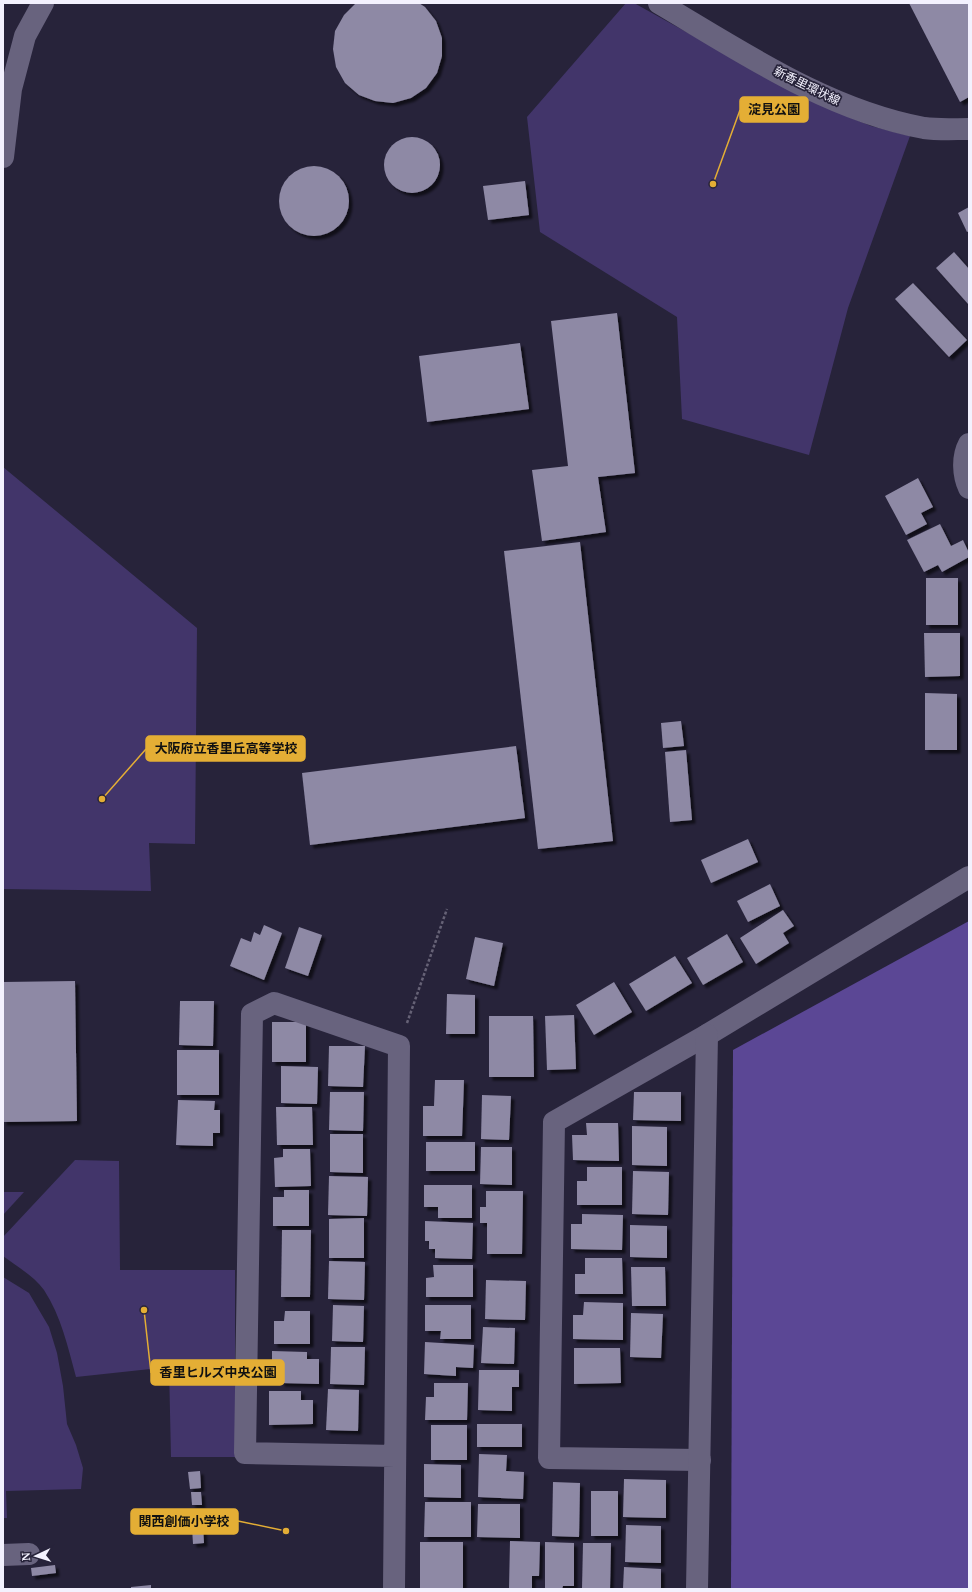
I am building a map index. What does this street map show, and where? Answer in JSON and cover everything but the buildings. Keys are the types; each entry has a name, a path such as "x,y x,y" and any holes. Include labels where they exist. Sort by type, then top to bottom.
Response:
{"street":[{"path":"3,157 11,89 25,36 43,3"},
{"name":"新香里環状線","path":"659,3 767,66 835,101 874,115 925,128 969,129"},
{"path":"969,444 965,451 964,478 969,488"},
{"path":"700,1460 548,1458 554,1122 707,1035 969,877"},
{"path":"394,1589 396,1456 399,1046 274,1003 252,1014 245,1453 396,1456"},
{"path":"697,1589 707,1035"},
{"path":"3,1555 29,1554"}],"path":[{"path":"399,1046 447,910"}],"shaded area":[{"path":"626,3 634,3 762,74 832,110 871,126 910,136 848,308 809,455 682,419 677,317 540,232 527,117"},
{"path":"3,467 197,628 195,844 149,843 151,891 3,889"},
{"path":"969,921 969,1589 731,1589 733,1050"},
{"path":"75,1160 119,1161 120,1270 235,1270 235,1457 171,1457 169,1367 76,1377 67,1343 55,1310 44,1290 30,1276 3,1256 3,1237"},
{"path":"3,1192 24,1192 3,1215"},
{"path":"3,1277 29,1293 49,1327 57,1353 63,1386 67,1424 76,1445 83,1468 81,1489 6,1491 7,1518 3,1518"}],"place":[{"name":"淀見公園","path":"713,184"},
{"name":"大阪府立香里丘高等学校","path":"102,799"},
{"name":"香里ヒルズ中央公園","path":"144,1310"},
{"name":"関西創価小学校","path":"286,1531"}]}
